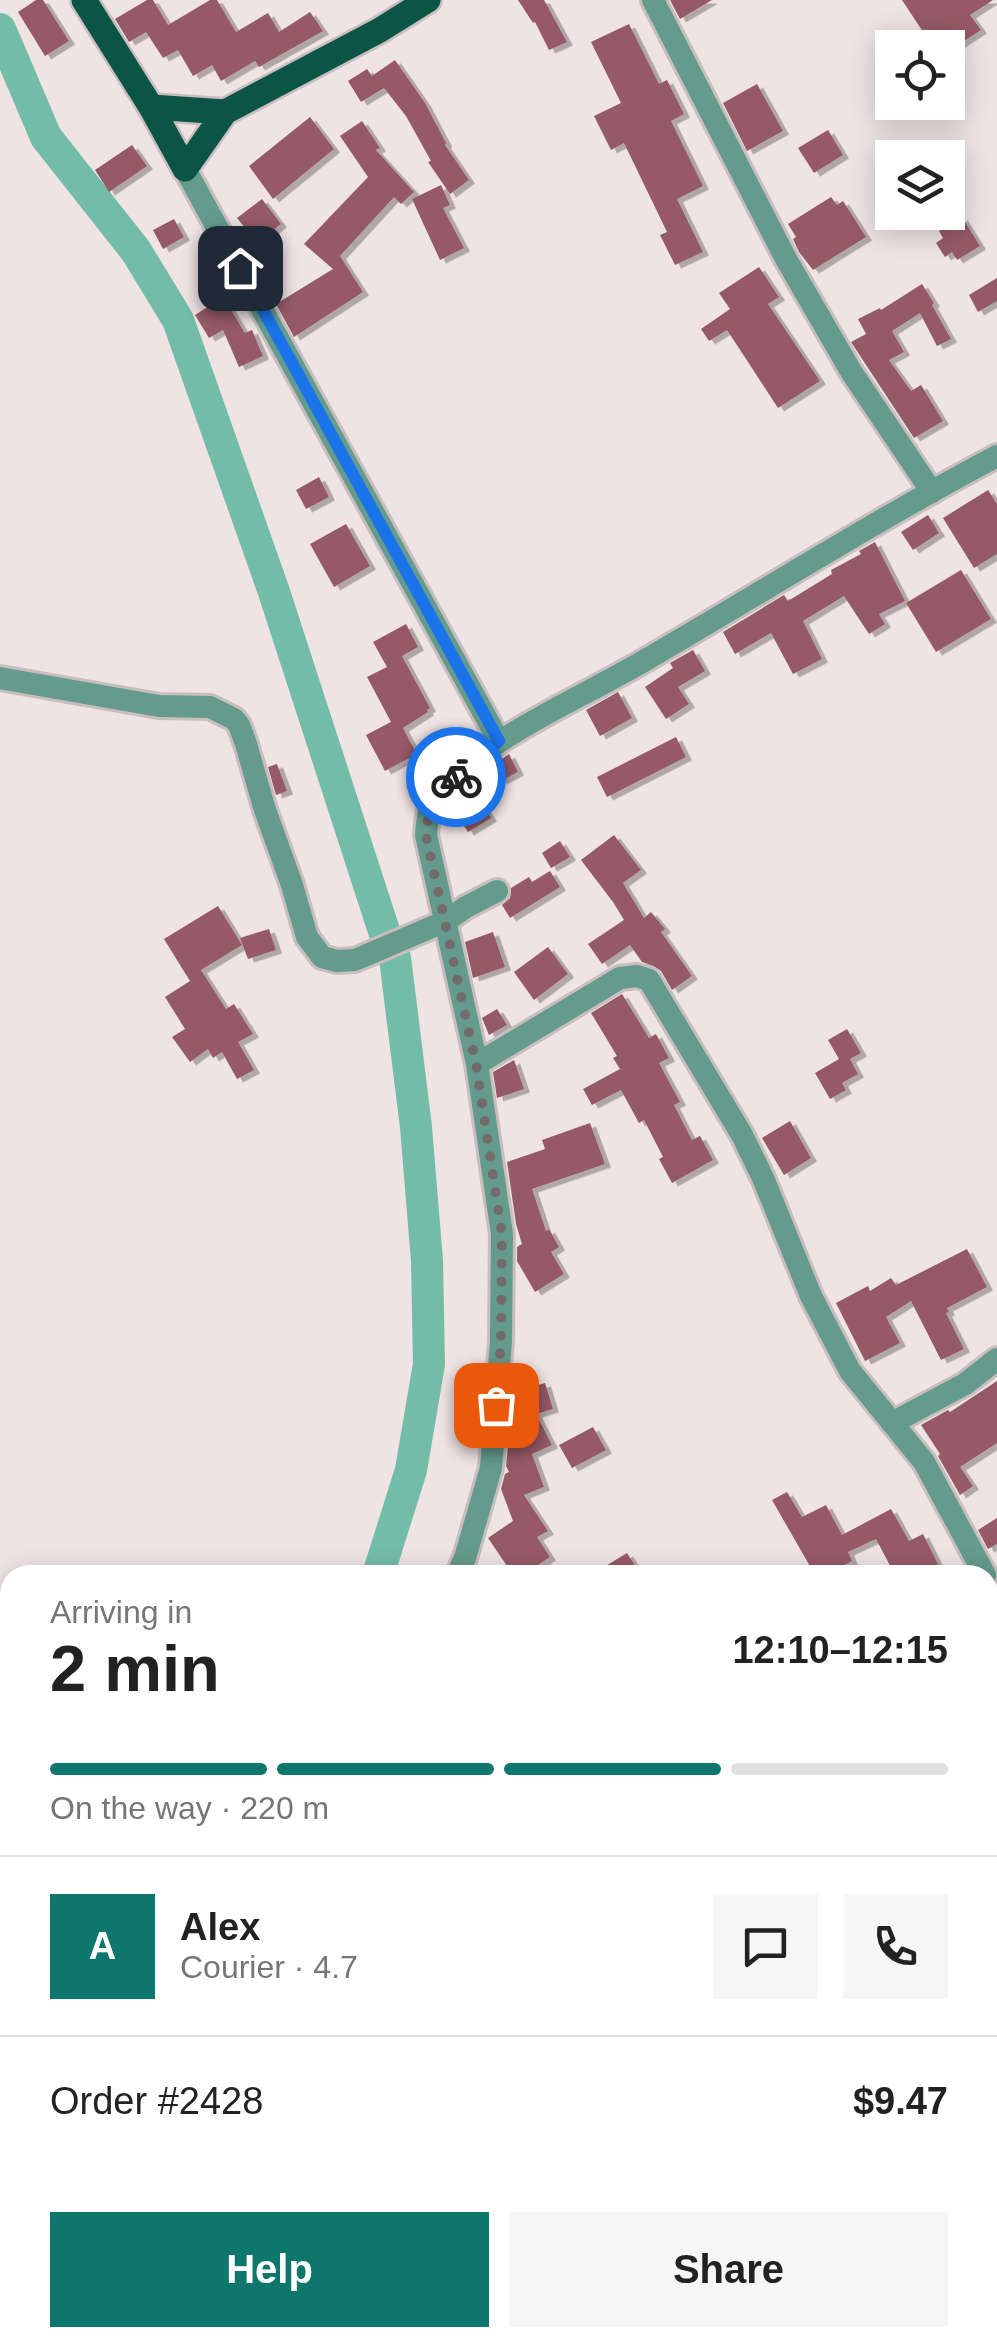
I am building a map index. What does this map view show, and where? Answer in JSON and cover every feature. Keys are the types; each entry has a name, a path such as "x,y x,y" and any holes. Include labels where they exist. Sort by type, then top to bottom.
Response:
{"main road":[{"path":"84,0 186,169 225,112 380,30 428,0"},
{"path":"151,107 225,112"}],"street":[{"path":"653,0 786,259 852,373 932,492"},
{"path":"186,169 499,741"},
{"path":"462,1565 491,1468 501,1342 502,1234 476,1064 426,836 429,804 442,788 499,741 997,456"},
{"path":"0,678 159,706 210,707 234,719 246,744 307,937 322,956 337,961 356,960 446,921 497,891"},
{"path":"476,1064 620,978 638,976 648,980 742,1135 811,1296 850,1371 924,1462 978,1565"},
{"path":"892,1423 965,1384 997,1359"}],"building":[{"path":"36,0 43,0 69,41 45,56 18,12"},
{"path":"153,0 168,25 210,0 217,0 236,32 268,13 279,32 310,12 323,31 259,67 255,61 221,81 212,65 193,76 178,50 163,58 146,32 129,42 115,19"},
{"path":"518,0 544,0 567,42 549,50"},
{"path":"670,0 712,0 680,19"},
{"path":"902,0 993,0 970,15 981,30 965,40 965,30 922,30"},
{"path":"629,24 659,84 667,80 684,114 671,121 703,186 677,199 703,252 675,265 660,235 667,232 624,143 611,150 594,116 621,103 591,42"},
{"path":"395,60 469,180 450,194 428,162 431,161 406,116 384,88 361,102 348,81 367,69 372,76"},
{"path":"757,84 783,131 747,151 723,103"},
{"path":"310,117 334,149 273,199 249,166"},
{"path":"362,121 380,148 376,150 414,192 401,204 394,197 340,256 363,292 294,337 276,304 333,269 304,244 368,177 340,136"},
{"path":"828,130 843,155 814,173 798,148"},
{"path":"132,145 147,166 109,192 95,170"},
{"path":"441,185 450,205 443,208 464,248 440,260 412,199"},
{"path":"831,197 837,205 843,201 866,237 813,270 799,252 788,224"},
{"path":"262,199 281,224 257,243 237,218"},
{"path":"174,219 184,237 163,249 153,230"},
{"path":"965,222 980,246 957,260 952,252 945,257 936,243 943,238 939,231 965,230"},
{"path":"759,267 779,297 768,304 820,381 778,408 727,330 709,341 701,329 730,309 719,293"},
{"path":"997,278 997,301 978,312 969,295"},
{"path":"922,284 951,339 937,346 920,313 892,331 904,352 889,360 911,391 921,385 943,421 914,438 851,342 866,334 858,319 881,310"},
{"path":"223,297 245,333 252,330 263,356 239,367 223,330 209,338 195,315"},
{"path":"319,477 329,497 306,509 296,490"},
{"path":"988,490 997,504 997,554 974,568 943,518"},
{"path":"928,515 939,533 913,550 901,532"},
{"path":"346,524 370,566 334,587 310,544"},
{"path":"875,542 905,601 879,614 885,624 869,634 844,596 803,621 822,659 793,674 771,633 735,654 723,632 784,595 788,601"},
{"path":"961,570 991,619 936,652 906,603"},
{"path":"406,624 418,647 402,656 430,708 403,728 417,754 385,771 366,735 391,722 367,677 387,667 373,642"},
{"path":"693,650 705,671 678,687 689,704 666,719 645,687 673,668 670,663"},
{"path":"618,692 632,718 600,736 586,710"},
{"path":"676,737 686,757 607,797 597,777"},
{"path":"509,754 518,772 501,781 493,765"},
{"path":"277,764 287,791 276,795 268,767"},
{"path":"470,784 491,818 468,832 449,803"},
{"path":"614,835 641,870 623,883 644,918 651,912 665,929 661,932 692,976 672,990 661,971 642,962 630,945 602,964 588,944 624,920 581,860"},
{"path":"560,841 570,857 551,868 542,853"},
{"path":"550,871 560,887 510,918 502,905 510,898 511,888"},
{"path":"218,906 242,945 201,970 226,1009 234,1004 253,1034 238,1042 254,1070 237,1079 222,1052 213,1058 208,1049 190,1062 172,1037 185,1029 165,997 190,981 164,939"},
{"path":"269,929 276,950 248,959 240,938"},
{"path":"493,932 505,967 473,978 465,942"},
{"path":"548,947 568,974 534,1000 514,972"},
{"path":"622,994 649,1038 656,1034 669,1058 659,1063 680,1102 674,1105 692,1140 700,1136 713,1160 672,1183 644,1120 639,1123 621,1090 592,1105 583,1089 620,1069 613,1058 617,1056 591,1013"},
{"path":"497,1009 507,1025 489,1035 482,1018"},
{"path":"847,1029 861,1053 850,1059 858,1074 842,1083 846,1090 830,1099 815,1073 839,1059 828,1040"},
{"path":"514,1060 524,1089 497,1098 493,1072"},
{"path":"790,1121 811,1158 784,1175 762,1138"},
{"path":"590,1123 605,1164 532,1189 546,1231 549,1229 559,1247 551,1252 564,1274 535,1292 517,1261 517,1247 522,1244 507,1162 545,1149 542,1140"},
{"path":"967,1249 987,1287 947,1308 964,1349 941,1360 911,1301 886,1317 900,1343 865,1361 836,1303 868,1286 870,1291 891,1278 896,1285"},
{"path":"997,1381 997,1443 960,1467 973,1486 960,1495 921,1425 950,1412"},
{"path":"545,1383 553,1409 536,1414 552,1445 532,1454 544,1487 524,1495 548,1531 537,1537 550,1557 538,1565 506,1565 488,1538 513,1521 501,1489 509,1472 508,1446 515,1442 510,1424 512,1393"},
{"path":"593,1427 606,1450 572,1468 559,1445"},
{"path":"787,1492 802,1517 826,1505 842,1535 891,1509 909,1541 923,1534 938,1565 890,1565 876,1539 848,1552 852,1561 844,1565 809,1565 772,1500"},
{"path":"997,1518 997,1544 988,1549 978,1530"},
{"path":"627,1553 635,1565 607,1565"}],"waterway":[{"path":"0,29 46,137 136,251 178,320 274,592 385,934"},
{"path":"381,1565 411,1470 429,1364 427,1261 416,1127 395,958"}],"way so far":[{"path":"456,777 429,804 426,836 476,1064 502,1234 496,1405"}],"route":[{"path":"240,268 499,741 456,777"}]}
